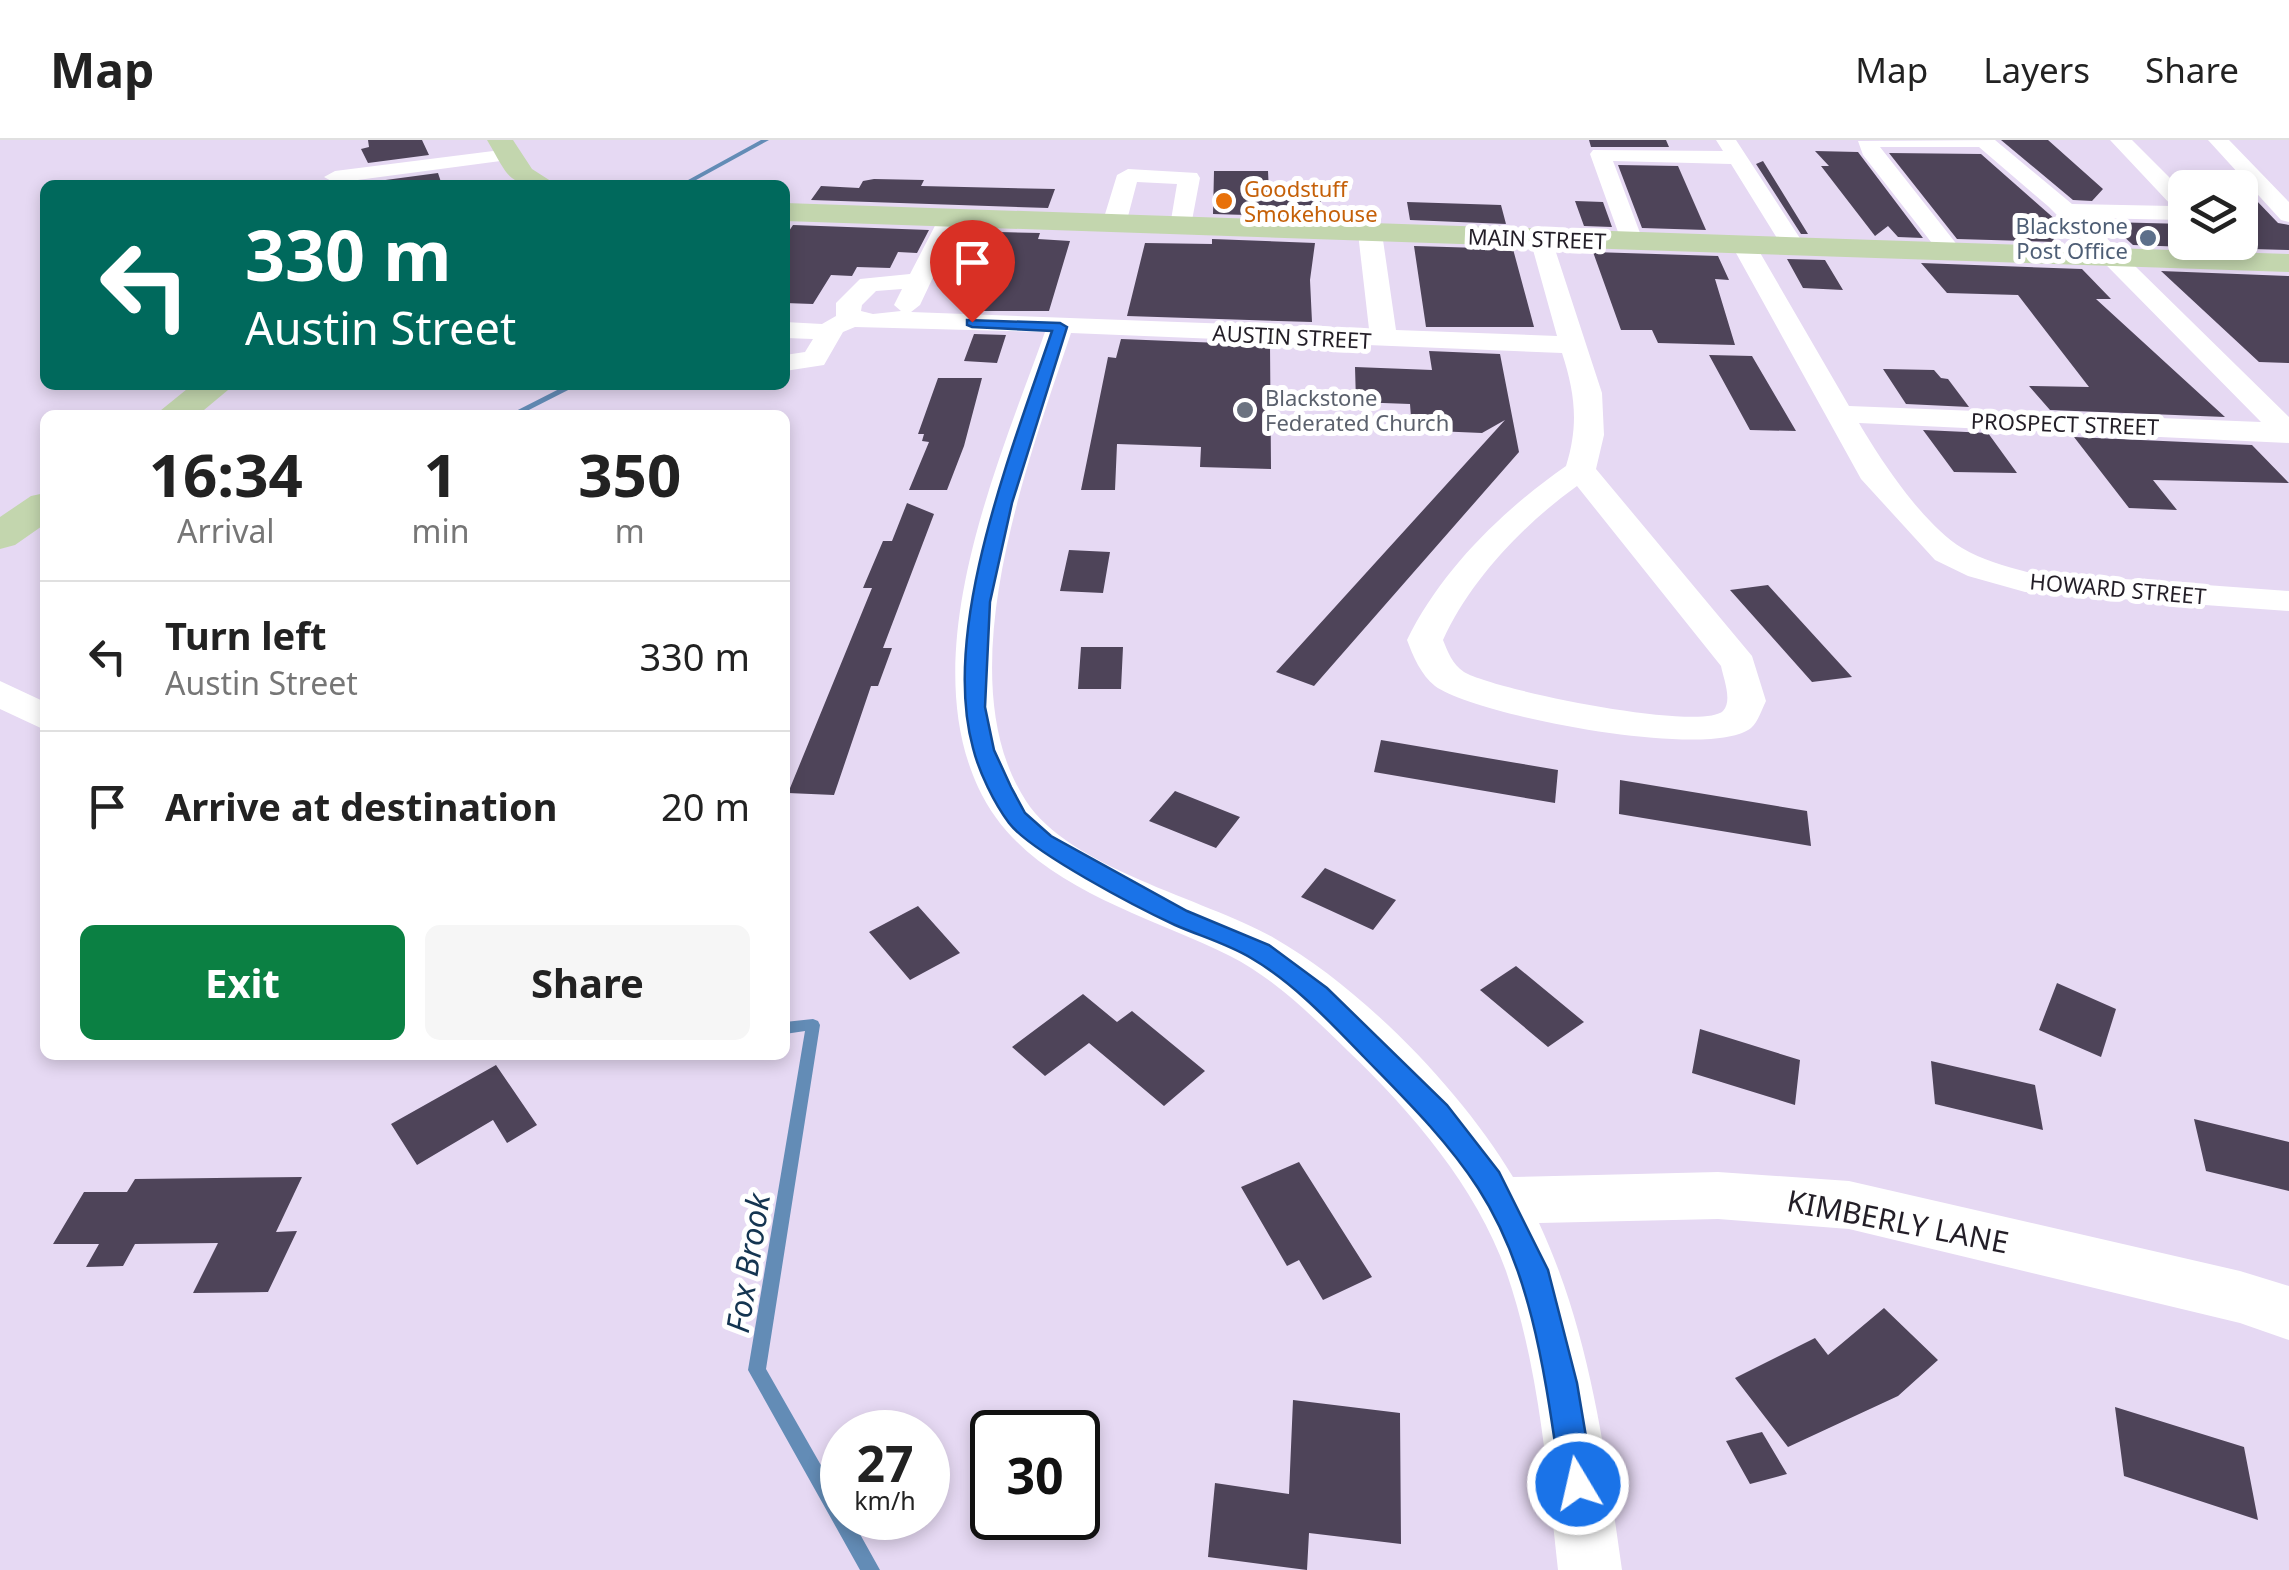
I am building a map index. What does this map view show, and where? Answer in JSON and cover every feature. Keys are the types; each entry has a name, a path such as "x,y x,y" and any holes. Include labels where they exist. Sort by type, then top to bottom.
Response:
{"main road":[{"name":"MAIN STREET","path":"790,212 1950,252 2168,255"},
{"name":"MAIN STREET","path":"2258,257 2289,263"},
{"path":"181,410 209,390"},
{"path":"0,536 40,508"}],"street":[{"path":"1950,252 1866,145 1868,140 1984,141 2113,257 2288,433"},
{"path":"2120,140 2168,191"},
{"path":"2218,140 2289,215"},
{"path":"1631,241 1600,154 1732,149 1793,246"},
{"path":"335,177 516,168"},
{"path":"1114,224 1128,176 1189,178 1182,226"},
{"path":"2066,212 2168,209"},
{"path":"900,319 950,218"},
{"path":"1370,233 1384,340"},
{"path":"1542,238 1592,399 1590,441 1580,470 1528,506 1441,606 1425,640 1434,662 1450,679 1481,694 1528,706 1678,728 1714,728 1738,719 1747,701 1739,664 1580,470"},
{"name":"HOWARD STREET","path":"1743,244 1876,478 1947,552 1980,569 2025,582 2289,601"},
{"path":"790,361 814,359 842,325 849,303 860,289 882,281 919,281"},
{"name":"AUSTIN STREET","path":"790,330 900,319 1573,345"},
{"path":"1060,327 993,538 980,602 975,707 984,750 1017,818 1043,842 1179,917 1260,951 1318,995 1437,1113 1489,1181 1533,1270 1562,1383 1590,1570"},
{"name":"PROSPECT STREET","path":"1842,414 2288,433"},
{"path":"0,693 40,715"},
{"name":"KIMBERLY LANE","path":"1499,1201 1708,1194 1785,1196 1849,1205 2240,1296 2289,1313"}],"building":[{"path":"368,140 422,140 429,155 368,163 361,149 369,147"},
{"path":"1589,140 1666,140 1669,147 1591,147"},
{"path":"2001,140 2048,140 2103,189 2092,201 2073,200"},
{"path":"1815,151 1858,152 1923,238 1898,237 1888,226 1875,236 1821,166 1829,166"},
{"path":"1889,153 1981,154 2065,228 2053,240 2056,242 1957,239"},
{"path":"1763,161 1808,234 1801,234 1756,164"},
{"path":"1618,165 1678,166 1706,230 1642,228"},
{"path":"1214,171 1268,171 1269,192 1322,194 1319,217 1213,214"},
{"path":"438,173 440,180 386,180"},
{"path":"924,180 921,186 1055,189 1048,208 811,200 821,186 859,188 863,181"},
{"path":"1575,201 1603,202 1612,227 1584,226"},
{"path":"1407,202 1501,205 1506,224 1410,220"},
{"path":"2258,202 2278,223 2289,225 2289,250 2258,249"},
{"path":"2108,222 2168,224 2168,246 2133,245"},
{"path":"793,225 929,230 917,253 898,252 890,268 857,267 852,276 831,275 813,304 790,303"},
{"path":"959,231 1040,233 1038,239 1070,241 1049,311 982,311 996,274 973,274 979,254 948,254"},
{"path":"1212,239 1315,243 1310,280 1312,322 1127,316 1145,243 1212,244"},
{"path":"1414,246 1513,249 1534,327 1426,327"},
{"path":"1593,252 1718,256 1729,280 1715,279 1735,345 1658,343 1652,330 1621,330"},
{"path":"1787,259 1825,260 1843,290 1803,288"},
{"path":"1921,263 2082,269 2111,299 2096,299 2225,417 2050,410 2029,386 2089,387 2018,295 1947,293"},
{"path":"2161,271 2289,276 2289,363 2259,362"},
{"path":"974,334 1006,335 997,363 964,361"},
{"path":"1121,339 1270,345 1271,469 1200,467 1201,447 1117,444 1115,490 1081,490 1108,357 1116,358"},
{"path":"1429,351 1500,354 1519,452 1314,686 1276,672 1505,420 1482,433 1412,430 1410,404 1356,402 1355,367 1432,370"},
{"path":"1709,355 1752,356 1796,431 1750,430"},
{"path":"1883,369 1934,370 1948,379 1969,407 1906,404"},
{"path":"938,378 982,378 964,446 947,490 909,490 929,442 922,441 924,434 918,434"},
{"path":"1923,430 1988,433 2017,473 1954,472"},
{"path":"2074,437 2252,445 2289,483 2153,480 2177,510 2129,508"},
{"path":"907,503 934,514 883,648 892,648 878,686 871,686 834,795 790,793 872,588 863,588 883,541 892,541"},
{"path":"1069,550 1110,552 1103,593 1060,591"},
{"path":"1768,585 1852,677 1812,682 1730,590"},
{"path":"1081,647 1123,647 1121,689 1078,689"},
{"path":"1381,740 1558,770 1555,803 1374,772"},
{"path":"1620,780 1807,811 1811,846 1619,814"},
{"path":"1175,791 1240,817 1216,848 1149,821"},
{"path":"1325,868 1396,900 1373,930 1301,897"},
{"path":"918,906 960,953 910,980 869,932"},
{"path":"1516,966 1584,1022 1548,1047 1480,990"},
{"path":"2057,983 2116,1009 2101,1057 2039,1030"},
{"path":"1083,994 1117,1022 1132,1011 1205,1071 1164,1106 1089,1043 1045,1076 1012,1047"},
{"path":"1700,1029 1800,1060 1795,1105 1692,1073"},
{"path":"1931,1061 2035,1085 2043,1130 1935,1104"},
{"path":"496,1065 537,1125 507,1143 493,1120 417,1165 391,1124"},
{"path":"2194,1119 2289,1142 2289,1191 2206,1171"},
{"path":"1299,1162 1372,1277 1323,1300 1299,1260 1287,1266 1241,1187"},
{"path":"302,1177 276,1232 297,1231 268,1292 193,1293 218,1243 135,1244 123,1266 86,1267 99,1244 53,1244 84,1192 127,1192 135,1179"},
{"path":"1884,1308 1938,1360 1898,1396 1788,1447 1735,1378 1815,1338 1828,1355"},
{"path":"1293,1400 1400,1413 1401,1544 1309,1533 1307,1570 1208,1557 1215,1483 1289,1494"},
{"path":"2115,1407 2244,1447 2258,1520 2124,1476"},
{"path":"1762,1432 1787,1474 1750,1484 1726,1441"}],"waterway":[{"name":"Fox Brook","path":"691,180 766,140"},
{"name":"Fox Brook","path":"522,410 564,390"},
{"name":"Fox Brook","path":"790,1027 813,1025 757,1370 871,1570"}],"place":[{"name":"Goodstuff Smokehouse","path":"1224,201"},
{"name":"Blackstone Post Office","path":"2148,238"},
{"name":"Blackstone Federated Church","path":"1245,410"}],"route":[{"path":"972,322 1060,327 1003,503 980,602 975,707 984,750 1000,787 1017,818 1043,842 1179,917 1260,951 1318,995 1437,1113 1489,1181 1533,1270 1562,1383 1578,1484"}]}
